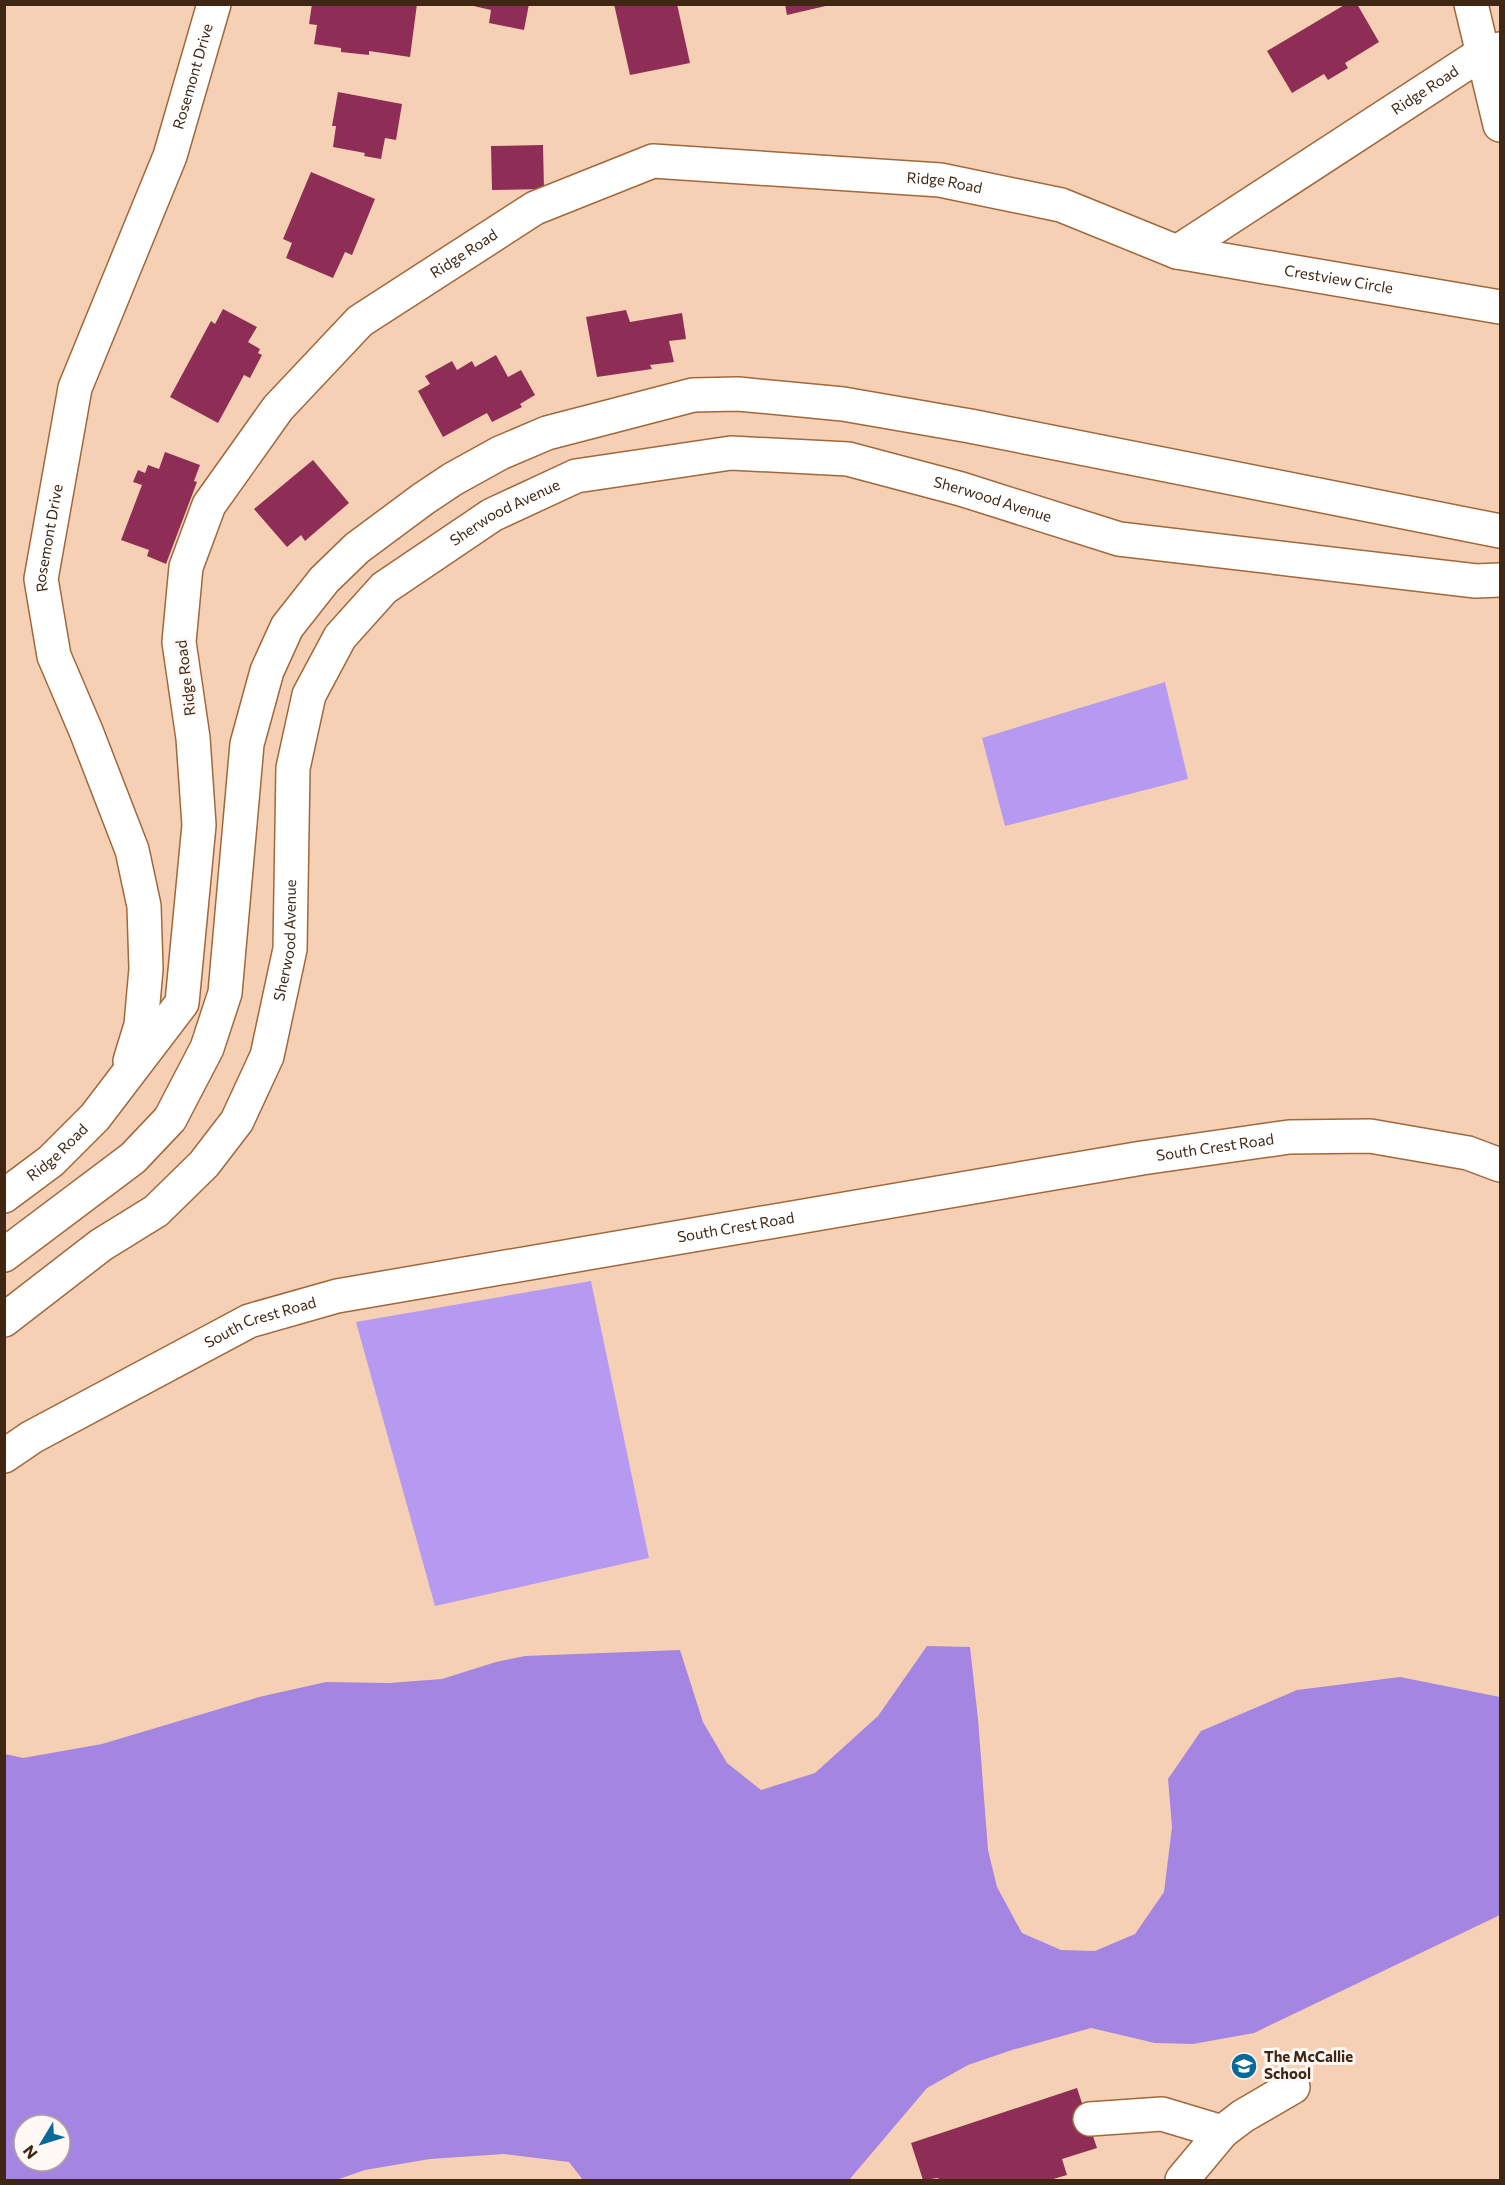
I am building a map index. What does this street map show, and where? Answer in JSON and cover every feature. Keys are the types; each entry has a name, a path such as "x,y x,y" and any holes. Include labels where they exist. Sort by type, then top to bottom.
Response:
{"street":[{"name":"Rosemont Drive","path":"126,1077 141,1025 146,969 144,906 132,850 54,656 41,579 75,388 170,156 214,4"},
{"path":"1471,4 1492,51 1500,125"},
{"name":"Ridge Road","path":"4,1196 51,1161 95,1117 182,1003 199,825 193,738 179,642 186,567 209,505 278,408 360,321 535,208 653,161 940,180 1061,205 1177,252 1492,51"},
{"name":"Crestview Circle","path":"1177,252 1500,307"},
{"path":"4,1255 133,1158 170,1119 207,1048 225,993 247,744 267,671 287,627 324,580 357,548 423,499 500,453 546,433 693,395 738,394 843,404 969,426 1500,531"},
{"name":"Sherwood Avenue","path":"4,1320 101,1245 156,1211 204,1164 237,1121 267,1056 290,949 292,768 309,695 340,637 384,588 492,515 576,476 730,453 848,459 961,489 1119,539 1476,581 1500,580"},
{"name":"South Crest Road","path":"4,1456 42,1431 249,1321 337,1296 1131,1160 1289,1137 1370,1136 1468,1153 1500,1166"},
{"path":"1182,2181 1222,2132 1243,2116 1293,2086"},
{"path":"1090,2119 1162,2114 1222,2132"}],"shaded area":[{"path":"1165,682 1188,779 1005,826 982,738"},
{"path":"591,1281 649,1558 435,1606 356,1322"},
{"path":"927,1646 970,1647 988,1850 997,1887 1022,1933 1061,1950 1095,1951 1135,1934 1164,1892 1172,1827 1168,1779 1201,1731 1297,1690 1400,1677 1500,1697 1500,1915 1254,2033 1193,2044 1155,2043 1091,2028 968,2065 927,2088 849,2180 583,2180 569,2162 504,2154 430,2159 365,2170 336,2180 5,2180 5,1754 23,1758 102,1744 259,1697 326,1682 389,1683 442,1679 496,1662 525,1656 680,1650 703,1722 727,1763 761,1790 815,1773 878,1716"}],"building":[{"path":"312,4 417,4 410,57 369,51 369,55 341,52 341,48 314,44 317,25 309,24"},
{"path":"465,4 529,4 524,30 489,23 491,10"},
{"path":"614,4 677,4 690,63 630,75"},
{"path":"785,4 830,4 830,5 787,15"},
{"path":"1346,4 1357,4 1379,42 1345,63 1348,68 1328,80 1324,74 1292,93 1267,51"},
{"path":"338,92 402,104 396,140 385,138 381,159 364,156 365,153 333,147 336,126 332,126"},
{"path":"543,145 544,189 492,190 491,146"},
{"path":"311,172 375,199 352,255 345,252 333,278 286,258 292,243 283,239"},
{"path":"223,309 257,327 248,342 260,349 258,353 262,355 250,378 244,375 218,423 170,397 211,321 215,324"},
{"path":"626,310 630,322 682,313 686,339 669,341 674,362 650,365 652,369 597,377 586,317"},
{"path":"496,355 508,377 521,370 535,395 520,404 522,407 492,422 487,413 443,437 418,391 430,384 425,376 452,361 457,370 472,361 475,367"},
{"path":"165,452 200,465 194,481 197,482 166,564 147,556 149,550 121,540 142,485 133,482 138,470 145,473 148,465 159,469"},
{"path":"313,460 349,503 305,541 301,535 287,547 254,509"},
{"path":"1077,2088 1097,2148 1062,2159 1067,2175 1050,2180 939,2180 938,2178 923,2180 911,2143"}],"place":[{"name":"The McCallie School","path":"1244,2066"}]}
